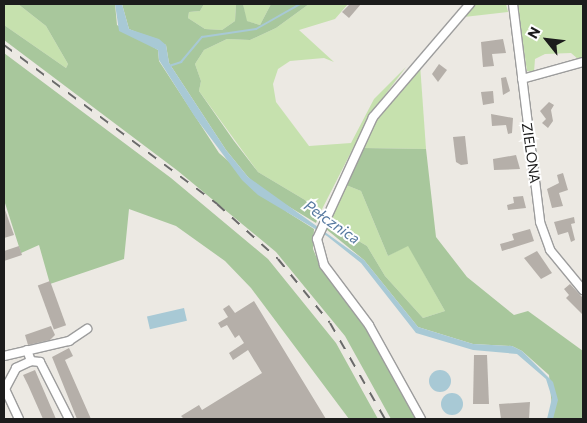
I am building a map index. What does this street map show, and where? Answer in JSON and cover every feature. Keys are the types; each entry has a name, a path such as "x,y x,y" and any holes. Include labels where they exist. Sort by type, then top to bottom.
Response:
{"street":[{"path":"421,419 369,325 324,265 317,239 323,219 384,100 470,4"},
{"name":"ZIELONA","path":"513,4 540,222 550,250 583,290"},
{"path":"522,78 583,62"},
{"path":"4,356 69,341 87,329"},
{"path":"27,350 31,360"},
{"path":"18,419 5,389 16,368 31,360 40,362 69,419"}],"green space":[{"path":"4,4 18,4 46,26 68,64 66,68 4,25"},
{"path":"18,4 115,4 117,25 158,50 159,61 219,153 287,212 314,229 313,249 321,268 366,327 416,419 391,419 345,336 276,252 178,171 4,40 4,25 66,68 68,64 46,26"},
{"path":"122,4 204,4 200,11 189,12 188,18 205,29 222,30 235,21 236,4 243,4 247,21 260,25 271,4 309,4 276,28 250,40 227,39 204,50 195,64 201,81 199,91 234,141 258,172 305,200 319,215 316,223 263,191 248,177 226,150 169,63 166,45 129,29"},
{"path":"204,4 236,4 235,21 222,30 205,29 188,18 189,12 200,11"},
{"path":"243,4 271,4 260,25 246,21"},
{"path":"309,4 348,4 335,19 299,30 334,62 324,58 290,61 278,69 273,84 276,102 309,146 351,143 374,99 406,67 370,115 319,215 305,200 258,172 199,91 201,81 195,64 204,50 227,39 250,40 276,28"},
{"path":"476,4 506,4 508,12 464,17"},
{"path":"517,4 583,4 583,58 578,59 571,53 545,54 535,59 534,72 527,71"},
{"path":"4,53 171,178 268,259 336,343 378,419 349,419 251,288 225,261 176,226 129,209 124,259 50,284 39,245 21,253 4,200"},
{"path":"420,64 426,149 363,148 377,120"},
{"path":"363,148 426,149 436,237 467,277 514,315 528,311 583,351 583,419 553,419 549,375 522,351 512,346 473,344 418,327 364,260 326,229 328,223 367,246 385,276 423,318 445,311 408,246 388,256 361,191 346,185"},
{"path":"346,185 361,191 388,256 408,245 445,311 423,318 385,276 367,246 328,223"}],"water":[{"path":"115,4 122,4 129,29 159,39 166,45 169,63 226,150 248,177 364,260 418,327 473,344 512,346 522,351 553,382 558,400 553,419 547,419 552,398 546,379 517,354 473,350 416,333 361,263 327,236 258,195 242,180 195,117 159,60 158,50 119,31"},
{"path":"184,308 187,321 150,329 147,317"},
{"path":"440,370 448,373 451,381 448,389 440,392 432,389 429,381 432,373"},
{"path":"452,393 460,396 463,404 460,412 452,415 444,412 441,404 444,396"}],"building":[{"path":"350,4 361,4 349,18 342,12"},
{"path":"503,39 506,53 492,54 494,66 483,67 481,42"},
{"path":"439,64 447,70 438,82 432,74"},
{"path":"506,77 510,91 503,95 501,78"},
{"path":"493,91 494,103 483,105 481,92"},
{"path":"549,102 554,105 551,110 553,121 548,128 542,123 546,119 540,111"},
{"path":"491,114 513,118 512,133 508,134 506,125 492,126"},
{"path":"465,136 468,164 461,165 456,162 453,137"},
{"path":"516,155 520,169 494,170 493,159"},
{"path":"563,173 568,190 559,193 563,206 552,208 547,189 559,183 557,175"},
{"path":"523,196 526,208 508,210 507,205 514,203 513,197"},
{"path":"4,207 14,235 4,238"},
{"path":"574,217 575,223 571,224 575,240 571,242 568,232 558,235 554,222"},
{"path":"530,229 534,241 502,251 500,244 514,240 512,234"},
{"path":"19,246 22,255 4,261 4,251"},
{"path":"537,251 552,273 541,279 524,258"},
{"path":"50,281 66,325 54,330 38,285"},
{"path":"570,284 583,298 583,315 566,298 569,295 564,289"},
{"path":"254,301 326,419 184,419 181,416 199,405 202,410 262,373 248,350 233,360 229,353 244,343 239,335 235,338 227,325 221,328 218,323 228,317 223,309 229,305 235,313"},
{"path":"51,326 55,335 50,340 28,345 25,335"},
{"path":"69,348 73,356 65,360 91,419 77,419 52,357"},
{"path":"474,355 487,355 489,404 473,404"},
{"path":"35,370 56,419 43,419 23,375"},
{"path":"530,402 529,419 501,419 499,404"}],"waterway":[{"path":"169,66 181,62 202,37 256,29 300,4"}],"railway":[{"path":"4,45 217,204 278,259 330,323 385,419"}],"water label":[{"name":"Pełcznica","path":"332,222"}]}
